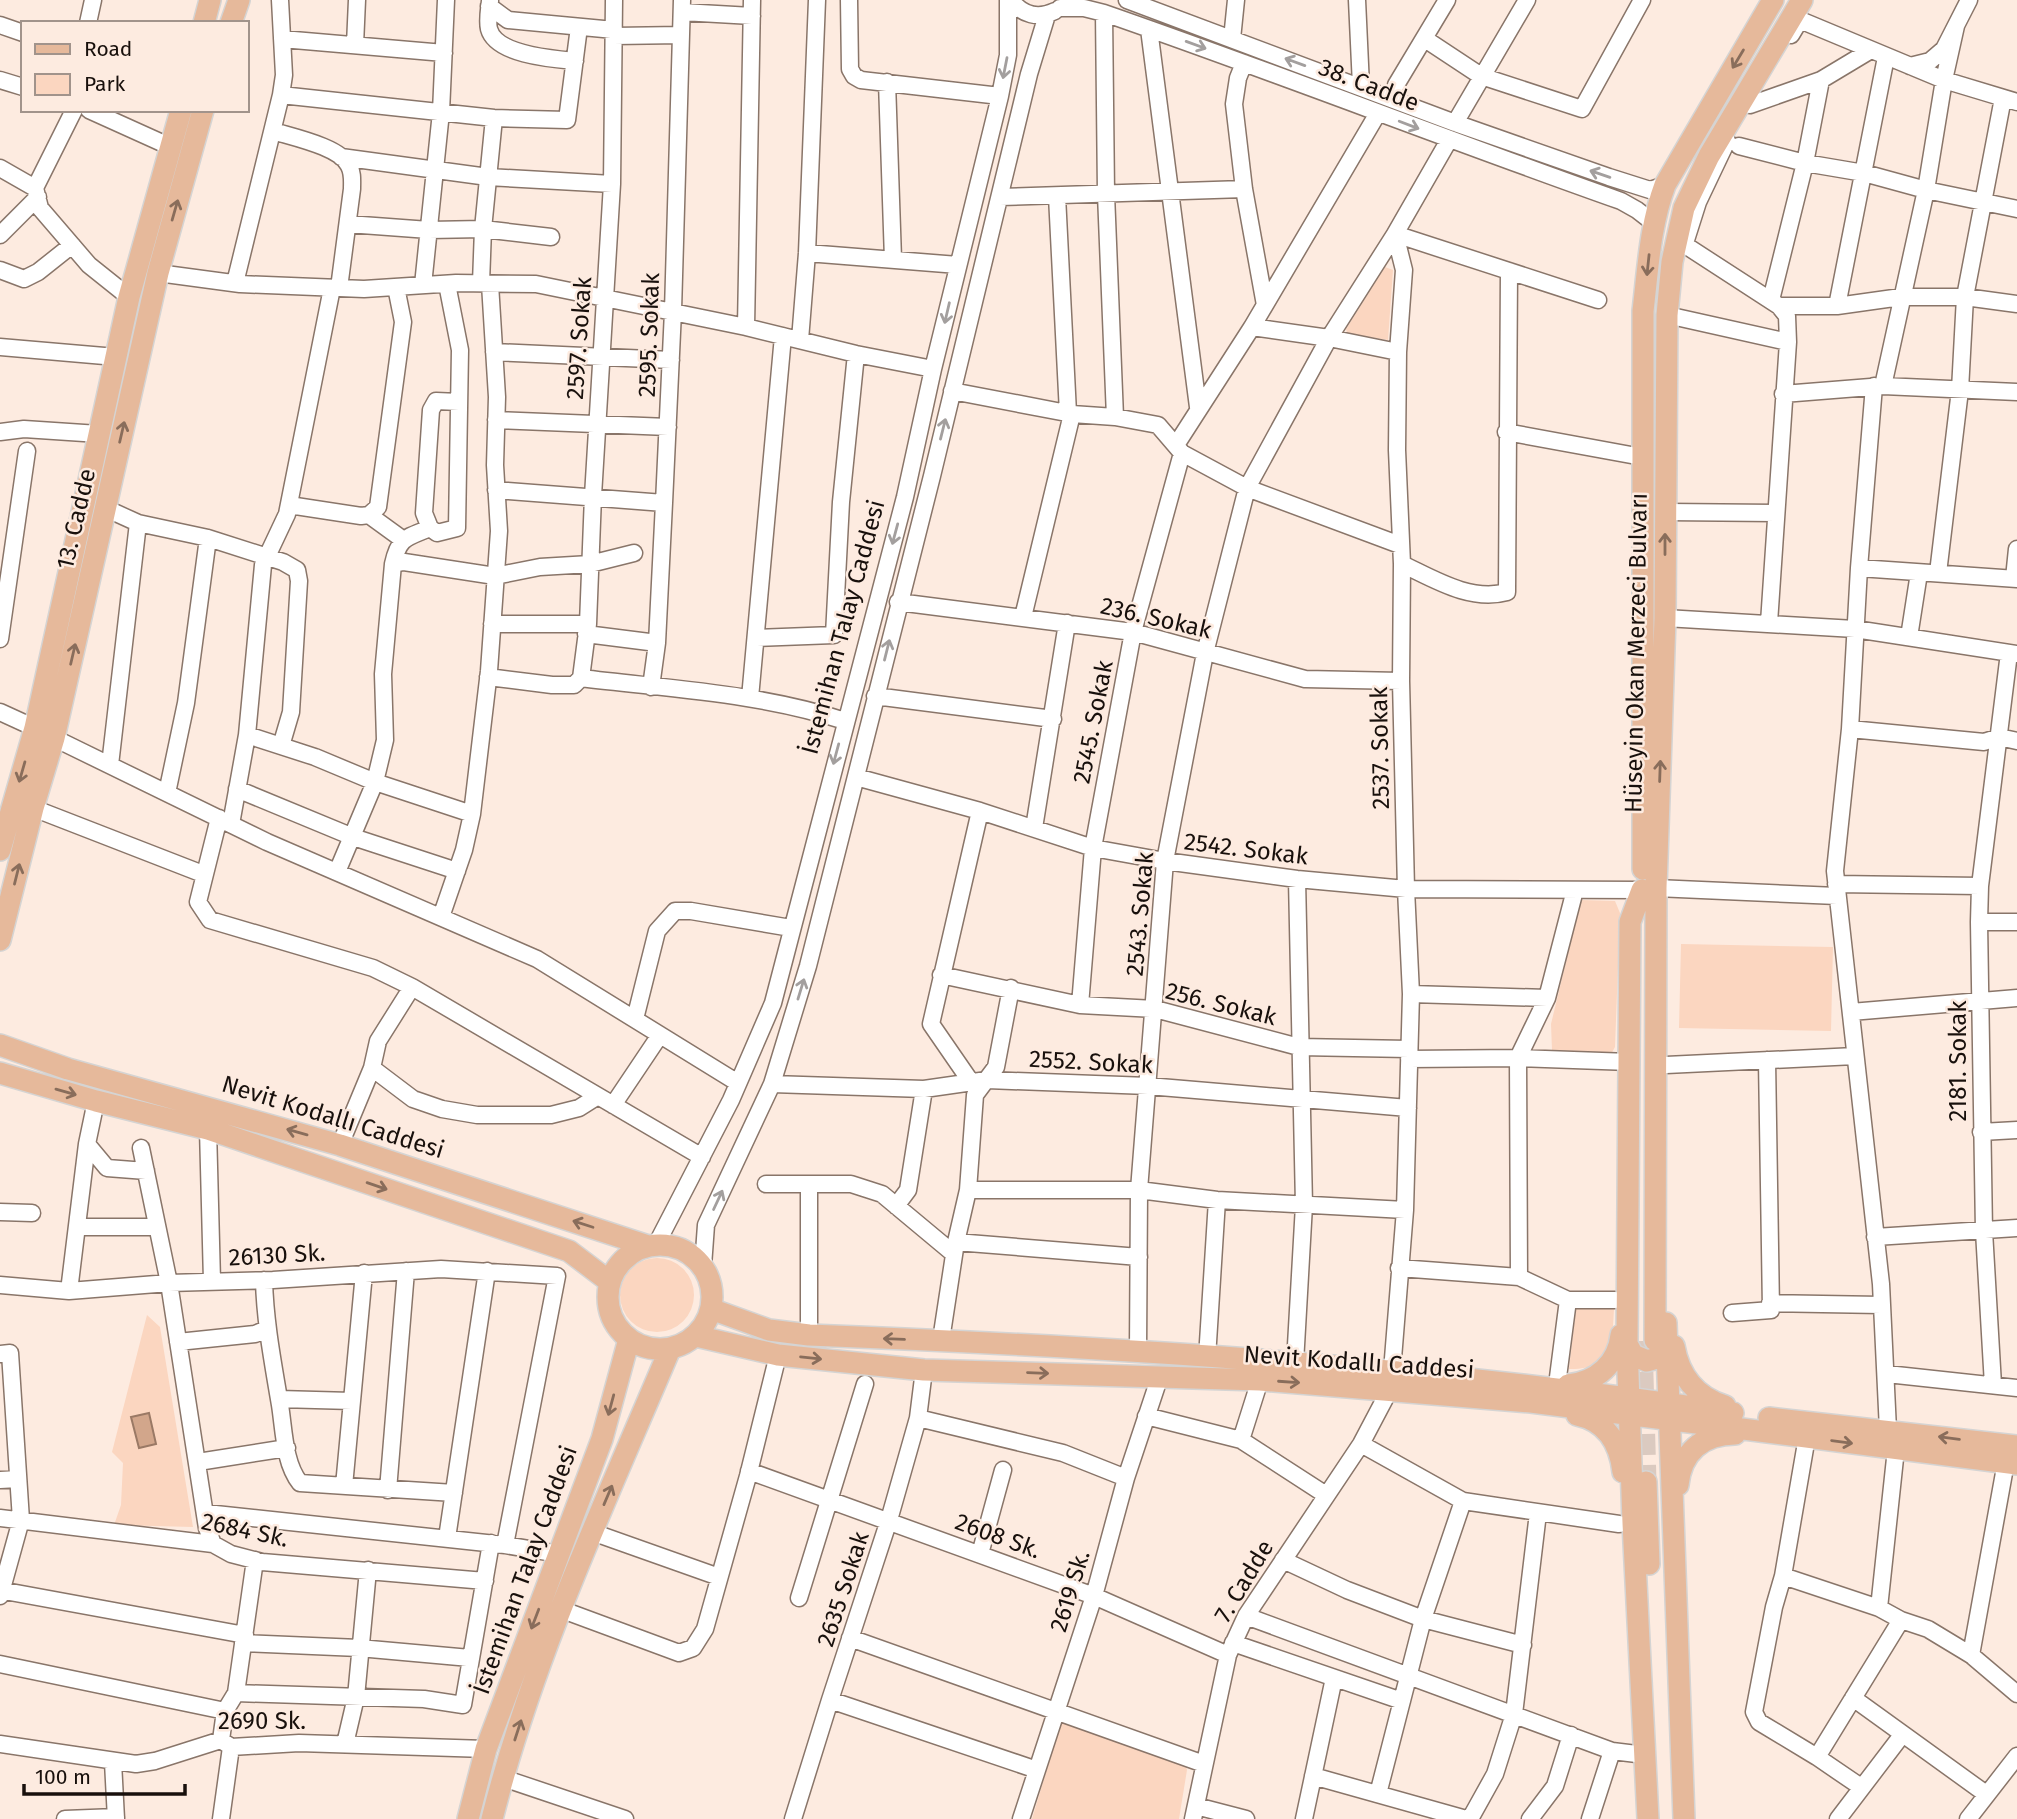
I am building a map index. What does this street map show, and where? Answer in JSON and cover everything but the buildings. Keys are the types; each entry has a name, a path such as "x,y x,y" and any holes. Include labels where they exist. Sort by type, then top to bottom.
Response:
{"main road":[{"path":"205,21 210,0"},
{"path":"219,21 225,0"},
{"path":"232,21 239,0"},
{"name":"Hüseyin Okan Merzeci Bulvarı","path":"1648,1343 1649,889 1642,457 1643,311 1658,203 1665,185 1773,0"},
{"name":"Hüseyin Okan Merzeci Bulvarı","path":"1649,889 1665,618 1667,315 1684,208 1709,156 1802,0"},
{"name":"13. Cadde","path":"0,850 35,727 129,297 180,112"},
{"name":"13. Cadde","path":"0,940 33,808 54,738 158,273 202,112"},
{"path":"1528,1393 1591,1380 1610,1364 1618,1349 1630,1062 1630,922 1649,889 1666,915 1666,1306 1676,1356 1689,1382 1712,1401 1761,1424"},
{"path":"0,1033 22,1053"},
{"path":"0,1047 9,1058 45,1070 65,1068"},
{"name":"Nevit Kodallı Caddesi","path":"0,1047 65,1068 340,1145 652,1246"},
{"path":"4,1076 208,1129 569,1251 610,1282"},
{"path":"652,1246 678,1248 692,1255 703,1266 710,1279 713,1294 706,1324 696,1336 670,1349 642,1346 629,1339 617,1327 610,1313 608,1296 610,1282 624,1259 652,1246"},
{"path":"1621,1294 1648,1343 1669,1411 1652,1480 1658,1819"},
{"path":"1666,1306 1648,1343 1630,1406 1652,1480 1675,1522"},
{"name":"Nevit Kodallı Caddesi","path":"711,1310 769,1330 809,1335 941,1340 1295,1363 1391,1380 1528,1393 2013,1457"},
{"name":"Nevit Kodallı Caddesi","path":"696,1336 778,1355 924,1370 1260,1380 1391,1380"},
{"name":"İstemihan Talay Caddesi","path":"468,1819 486,1749 602,1439 629,1339"},
{"name":"İstemihan Talay Caddesi","path":"492,1819 540,1662 560,1609 670,1349"},
{"path":"1528,1393 1591,1419 1611,1435 1621,1457 1648,1819"},
{"path":"1684,1819 1675,1522 1679,1473 1692,1449 1715,1436 1761,1424"},
{"name":"Nevit Kodallı Caddesi","path":"1761,1424 1807,1437 1892,1439"},
{"path":"1626,1524 1652,1480"},
{"path":"1652,1480 1673,1819"}],"street":[{"path":"88,21 93,0"},
{"path":"235,283 281,95 284,75 281,0"},
{"path":"355,46 357,0"},
{"path":"423,285 441,112 446,0"},
{"name":"2597. Sokak","path":"581,678 587,629 612,184 614,0"},
{"path":"800,340 807,253 817,0"},
{"path":"849,0 850,69 861,80 1000,96"},
{"name":"38. Cadde","path":"1009,0 1028,14 1058,8 1084,8 1104,13 1621,201 1655,224"},
{"name":"İstemihan Talay Caddesi","path":"652,1246 702,1157 773,1003 905,497 933,369 1000,96 1008,55 1009,0"},
{"name":"38. Cadde","path":"1127,0 1455,123 1650,190 1665,185"},
{"path":"1232,38 1236,0"},
{"path":"1357,0 1361,86"},
{"path":"1396,85 1447,0"},
{"path":"1455,123 1527,0"},
{"path":"1425,39 1481,76 1582,108 1642,0"},
{"path":"1910,66 1930,61 1944,49 1969,0"},
{"path":"489,3 508,20 614,33 681,36"},
{"path":"489,3 488,28 492,36 511,50 575,61"},
{"path":"682,6 752,8 746,327"},
{"name":"2595. Sokak","path":"651,687 657,643 671,360 682,6"},
{"name":"İstemihan Talay Caddesi","path":"703,1266 706,1225 772,1084 808,966 953,391 1029,74 1058,8"},
{"path":"1104,13 1106,194 1115,417"},
{"path":"1769,623 1788,342 1787,316 1775,303 1680,245 1728,140 1800,20 1944,80 2010,100 1984,203 1965,297 1960,390 1938,573"},
{"path":"0,25 21,32"},
{"path":"1879,1608 1892,1439 1875,1237 1835,871 1850,729 1859,568 1879,386 1926,190 1956,26"},
{"path":"281,95 494,118 567,120 579,27"},
{"path":"1149,29 1198,407"},
{"path":"282,39 443,53"},
{"path":"1750,105 1821,80 1878,54"},
{"path":"1837,306 1864,173 1878,54"},
{"path":"1244,63 1238,78 1234,104 1244,190 1265,305"},
{"path":"0,80 21,86"},
{"path":"1775,303 1821,80"},
{"path":"887,82 893,259"},
{"path":"0,235 36,193 73,112"},
{"path":"93,112 171,147"},
{"name":"2545. Sokak","path":"1080,1005 1093,848 1133,632 1179,449 1198,407 1252,327 1378,113"},
{"path":"441,917 472,814 488,677 499,531 494,352 485,284 483,229 494,118"},
{"path":"273,131 314,143 349,164 352,175 348,224 287,514 263,565 247,735 237,789 203,874 198,902 210,920 373,968 412,987 702,1157"},
{"path":"1450,140 1395,234 1598,300"},
{"path":"1739,146 2017,209"},
{"path":"341,157 488,177 612,184"},
{"path":"0,168 36,193 40,208 89,265 129,297"},
{"path":"1000,197 1244,190"},
{"path":"1023,617 1070,414 1057,196"},
{"path":"348,224 429,230 483,229 551,237"},
{"name":"2543. Sokak","path":"1138,1352 1139,1189 1165,861 1205,653 1247,488 1329,338 1395,234"},
{"name":"2537. Sokak","path":"1391,1380 1405,1210 1411,994 1406,889 1401,681 1402,564 1397,450 1398,352 1404,270 1395,234"},
{"path":"0,270 24,279 38,272 72,245"},
{"path":"807,253 958,265"},
{"path":"1402,564 1462,592 1497,595 1507,592 1508,271"},
{"path":"158,273 235,283 335,288 536,284 673,311 856,354 933,369"},
{"path":"446,284 460,349 457,528 438,533 430,528 424,513 431,410 436,401 459,402"},
{"path":"369,515 378,507 403,322 397,287"},
{"path":"1775,303 1837,306 1901,297 1965,297 2017,304"},
{"path":"1667,315 1788,342"},
{"path":"1252,327 1329,338 1398,352"},
{"path":"750,698 783,336"},
{"path":"0,347 116,357"},
{"path":"494,352 671,360"},
{"path":"757,638 834,635 841,502 856,354"},
{"path":"1783,394 1879,386 2017,393"},
{"path":"953,391 1070,414 1115,417 1158,425 1179,449 1247,488 1400,545"},
{"path":"496,420 597,422 667,427"},
{"path":"0,432 24,429 99,434"},
{"path":"1506,432 1642,457"},
{"path":"0,639 27,451"},
{"path":"496,490 664,503"},
{"path":"289,505 369,515 402,539"},
{"path":"105,508 138,523 208,538 283,562 298,570 291,712 281,746"},
{"path":"1665,512 1776,513"},
{"path":"110,765 138,523"},
{"path":"337,872 375,782 385,740 383,674 397,546 402,539 430,528"},
{"path":"167,793 186,702 208,538"},
{"path":"1859,568 2015,579 2017,549"},
{"path":"393,564 404,562 495,576 540,567 590,564 634,553"},
{"path":"1909,637 1919,573"},
{"name":"236. Sokak","path":"898,602 1133,632 1305,679 1401,681"},
{"path":"1665,618 1855,629 2013,654"},
{"path":"1034,828 1067,623"},
{"path":"492,624 587,629 657,643"},
{"name":"2181. Sokak","path":"1993,1385 1981,1132 1979,922 1980,886 1999,737 2010,700 2013,654"},
{"path":"488,677 552,685 574,685 581,678 750,698 818,712 845,721"},
{"path":"875,696 1053,719"},
{"path":"0,712 35,727"},
{"path":"1850,729 1984,742 1999,737 2017,741"},
{"path":"247,735 316,757 375,782 472,814"},
{"path":"54,738 225,821 537,959 738,1083"},
{"name":"2542. Sokak","path":"856,776 980,811 1093,848 1297,879 1406,889 1837,890 1980,886"},
{"path":"237,789 353,837 457,871"},
{"path":"33,808 203,874"},
{"path":"971,1082 931,1024 980,811"},
{"path":"1295,1363 1304,1205 1297,879"},
{"path":"1519,1277 1518,1058 1546,998 1575,890"},
{"path":"635,1019 657,932 675,911 691,911 791,928"},
{"path":"1979,922 2017,922"},
{"name":"256. Sokak","path":"941,975 1080,1005 1154,1009 1299,1048 1630,1062"},
{"path":"340,1145 372,1068 378,1041 412,987"},
{"path":"941,1340 955,1248 968,1190 975,1095 996,1067 1011,988"},
{"path":"1411,994 1546,998"},
{"path":"1851,1013 2017,998"},
{"path":"372,1068 413,1099 442,1109 477,1115 551,1115 606,1100 660,1035"},
{"path":"1666,1065 1855,1056"},
{"path":"1767,1060 1770,1306"},
{"name":"2552. Sokak","path":"772,1084 924,1089 988,1080 1148,1086 1408,1108"},
{"path":"896,1206 908,1190 924,1089"},
{"path":"69,1291 96,1101"},
{"path":"208,1129 212,1281"},
{"path":"1981,1132 2017,1130"},
{"path":"88,1144 107,1168 146,1171"},
{"path":"141,1148 169,1283 207,1528 213,1544"},
{"path":"766,1184 851,1184 882,1194 955,1248 1139,1257"},
{"path":"809,1184 809,1335"},
{"path":"968,1190 1139,1189 1217,1200 1405,1210"},
{"path":"1207,1358 1217,1200"},
{"path":"0,1212 32,1213"},
{"path":"77,1227 158,1227"},
{"path":"1875,1237 2017,1228"},
{"path":"1399,1268 1519,1277 1569,1300 1621,1294"},
{"name":"26130 Sk.","path":"0,1285 69,1291 440,1269 556,1276 498,1544"},
{"path":"388,1490 405,1271"},
{"path":"447,1538 487,1271"},
{"path":"344,1486 364,1273"},
{"path":"264,1280 267,1329 287,1448 292,1473 300,1483 454,1493"},
{"path":"1557,1385 1569,1300"},
{"path":"1732,1313 1770,1306 1881,1305"},
{"path":"178,1342 255,1335 267,1329"},
{"path":"5,1354 6,1414 18,1479 20,1520 0,1592 244,1639 470,1658"},
{"path":"560,1609 679,1653 693,1648 705,1629 778,1355"},
{"name":"2635 Sokak","path":"793,1819 889,1520 918,1418 924,1370"},
{"path":"1887,1374 2017,1388"},
{"name":"2619 Sk.","path":"1021,1819 1094,1596 1126,1478 1160,1376"},
{"path":"1241,1440 1260,1380"},
{"name":"7. Cadde","path":"1194,1813 1231,1649 1246,1616 1361,1444 1391,1380"},
{"path":"799,1598 865,1384"},
{"path":"279,1399 352,1401"},
{"path":"1146,1416 1241,1440 1326,1495"},
{"path":"918,1418 1063,1453 1126,1478"},
{"path":"1807,1437 1783,1576 1774,1607 1754,1712 1759,1722 1861,1787"},
{"path":"1361,1444 1463,1501 1626,1524"},
{"path":"198,1462 287,1448"},
{"path":"1971,1655 2013,1457"},
{"path":"979,1554 1003,1470"},
{"name":"2608 Sk.","path":"749,1471 889,1520 1231,1649 1335,1678 1402,1701"},
{"path":"0,1480 18,1479"},
{"path":"1378,1794 1423,1619 1463,1501"},
{"path":"206,1513 447,1538 559,1554"},
{"path":"1313,1776 1468,1819 1495,1774 1514,1714 1538,1513"},
{"name":"2684 Sk.","path":"0,1518 213,1544 232,1555 255,1560 485,1581"},
{"path":"592,1532 719,1577"},
{"path":"236,1693 424,1699 463,1705 485,1581 498,1544"},
{"path":"221,1819 226,1743 225,1711 236,1693 255,1560"},
{"path":"1283,1560 1347,1590 1423,1619 1523,1645"},
{"path":"345,1744 356,1697 368,1570"},
{"path":"1783,1576 1879,1608 1901,1620 1927,1629 1971,1655 2017,1694"},
{"path":"1246,1616 1612,1751 1645,1755"},
{"path":"1817,1757 1901,1620"},
{"path":"850,1638 1204,1764"},
{"path":"0,1664 225,1711"},
{"path":"1304,1819 1335,1678"},
{"path":"1853,1698 1986,1794"},
{"path":"830,1700 1037,1770"},
{"path":"1530,1819 1555,1786 1571,1735"},
{"path":"1838,1819 1902,1735"},
{"name":"2690 Sk.","path":"0,1744 136,1764 226,1743 486,1749"},
{"path":"1590,1819 1612,1751"},
{"path":"1968,1819 2017,1756"},
{"path":"65,1819 116,1818 113,1762"},
{"path":"503,1778 604,1816 625,1819"},
{"path":"1194,1813 1243,1819"}],"green space":[{"path":"1385,267 1393,270 1388,340 1347,333 1346,329"},
{"path":"1581,900 1615,901 1620,913 1615,1047 1610,1056 1552,1050 1551,1024"},
{"path":"1681,944 1833,947 1831,1031 1679,1028"},
{"path":"657,1258 671,1261 683,1269 691,1281 694,1295 691,1309 683,1321 671,1329 657,1332 643,1329 631,1321 623,1309 620,1295 623,1281 631,1269 643,1261"},
{"path":"1576,1308 1614,1309 1612,1333 1602,1360 1583,1368 1569,1369"},
{"path":"147,1315 160,1327 193,1527 114,1525 121,1505 123,1463 112,1452"},
{"path":"1061,1722 1186,1765 1179,1819 1032,1819"}],"shaded area":[{"path":"149,1413 156,1444 139,1448 131,1417"}],"tunnel":[{"path":"1642,1341 1646,1482"}]}
